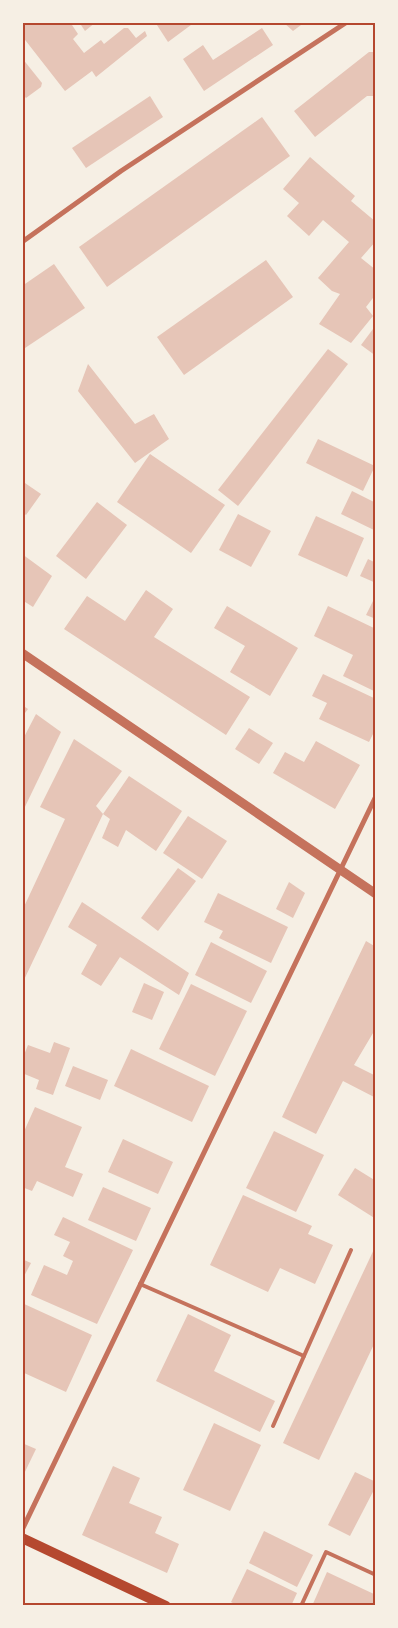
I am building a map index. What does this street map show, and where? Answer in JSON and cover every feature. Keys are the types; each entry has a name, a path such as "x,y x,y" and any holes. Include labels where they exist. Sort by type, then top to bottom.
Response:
{"main road":[{"path":"22,1538 166,1606"}],"street":[{"path":"22,242 121,171 347,22"},
{"path":"22,652 376,894"},
{"path":"22,1530 376,796"}],"lane":[{"path":"273,1426 350,1250"},
{"path":"140,1284 304,1356"},
{"path":"301,1606 326,1552 376,1575"}],"building":[{"path":"22,22 70,22 78,34 73,39 84,53 101,40 104,44 124,28 128,28 136,38 145,31 147,36 96,77 92,71 65,91 22,36"},
{"path":"79,22 96,22 85,31"},
{"path":"155,22 195,22 168,42"},
{"path":"283,22 305,22 293,31"},
{"path":"262,28 273,45 204,91 183,59 203,45 213,60"},
{"path":"369,52 376,52 376,96 367,96 315,137 294,111"},
{"path":"22,58 42,83 41,87 26,98 22,94"},
{"path":"150,96 163,117 86,168 72,148"},
{"path":"262,117 290,156 107,287 79,247"},
{"path":"310,157 355,196 351,201 376,222 376,241 361,258 376,270 376,294 366,307 373,316 351,343 319,324 340,294 332,291 318,278 349,242 323,220 309,236 287,216 299,203 283,189"},
{"path":"266,260 293,297 184,375 157,337"},
{"path":"54,264 85,308 22,350 22,286"},
{"path":"376,325 376,356 361,345"},
{"path":"328,349 348,364 238,506 218,490"},
{"path":"88,364 135,424 154,414 169,439 135,463 78,391"},
{"path":"318,439 375,466 363,491 306,463"},
{"path":"150,454 225,505 191,553 117,502"},
{"path":"22,481 41,494 26,515 22,512"},
{"path":"352,491 376,503 376,531 341,514"},
{"path":"97,502 127,525 86,579 56,556"},
{"path":"238,514 271,531 251,567 219,550"},
{"path":"316,516 364,538 347,577 298,555"},
{"path":"22,554 52,576 33,607 22,600"},
{"path":"368,559 376,563 376,583 360,576"},
{"path":"146,590 173,609 154,637 250,697 226,735 64,629 87,596 125,621"},
{"path":"376,595 376,619 366,615"},
{"path":"227,606 298,648 270,696 230,672 245,646 214,628"},
{"path":"328,606 376,629 376,692 343,676 353,655 314,636"},
{"path":"323,674 376,699 376,728 369,742 319,719 327,703 312,696"},
{"path":"22,705 28,709 22,717"},
{"path":"36,714 61,732 22,813 22,741"},
{"path":"249,728 273,743 259,764 235,749"},
{"path":"74,739 122,771 96,806 103,814 22,984 22,911 65,819 40,807"},
{"path":"316,741 360,765 335,809 273,773 285,752 304,762"},
{"path":"129,776 182,811 156,851 126,830 118,847 102,838 110,819 103,814"},
{"path":"188,816 227,841 202,879 163,853"},
{"path":"178,868 196,881 158,931 141,918"},
{"path":"289,882 305,893 293,918 276,909"},
{"path":"218,893 288,927 271,963 219,938 223,931 204,922"},
{"path":"82,902 189,973 179,995 120,957 101,986 81,974 97,945 68,927"},
{"path":"366,941 376,947 376,1028 354,1065 376,1076 376,1098 343,1081 316,1134 282,1117"},
{"path":"211,942 267,971 251,1003 195,975"},
{"path":"144,983 164,992 152,1020 132,1012"},
{"path":"191,984 247,1011 215,1076 159,1049"},
{"path":"54,1042 70,1048 53,1095 36,1089 39,1080 22,1073 22,1060 28,1045 50,1053"},
{"path":"131,1049 209,1086 192,1122 114,1086"},
{"path":"73,1066 108,1080 100,1100 65,1086"},
{"path":"35,1107 82,1127 65,1167 83,1174 73,1197 37,1181 32,1191 22,1187 22,1136"},
{"path":"274,1131 324,1155 296,1212 246,1188"},
{"path":"123,1139 173,1162 158,1194 108,1172"},
{"path":"355,1168 376,1181 376,1219 338,1195"},
{"path":"103,1187 151,1208 136,1241 88,1220"},
{"path":"243,1195 312,1226 308,1234 333,1245 315,1284 280,1268 268,1292 210,1265"},
{"path":"63,1217 133,1250 97,1324 31,1295 44,1265 67,1275 73,1261 63,1256 70,1242 54,1235"},
{"path":"376,1245 376,1340 319,1460 283,1443"},
{"path":"22,1259 31,1263 22,1280"},
{"path":"22,1303 92,1335 66,1392 22,1372 22,1334 24,1330 22,1330"},
{"path":"188,1314 231,1335 214,1371 275,1401 260,1432 156,1381"},
{"path":"214,1423 261,1445 230,1511 183,1490"},
{"path":"22,1443 36,1449 22,1478"},
{"path":"113,1466 140,1478 129,1503 162,1517 155,1533 179,1544 167,1573 82,1535"},
{"path":"355,1472 376,1482 376,1486 350,1536 328,1525"},
{"path":"264,1531 313,1555 297,1587 249,1563"},
{"path":"247,1569 297,1593 291,1606 238,1606 231,1602"},
{"path":"327,1572 376,1595 376,1606 312,1606"}]}
